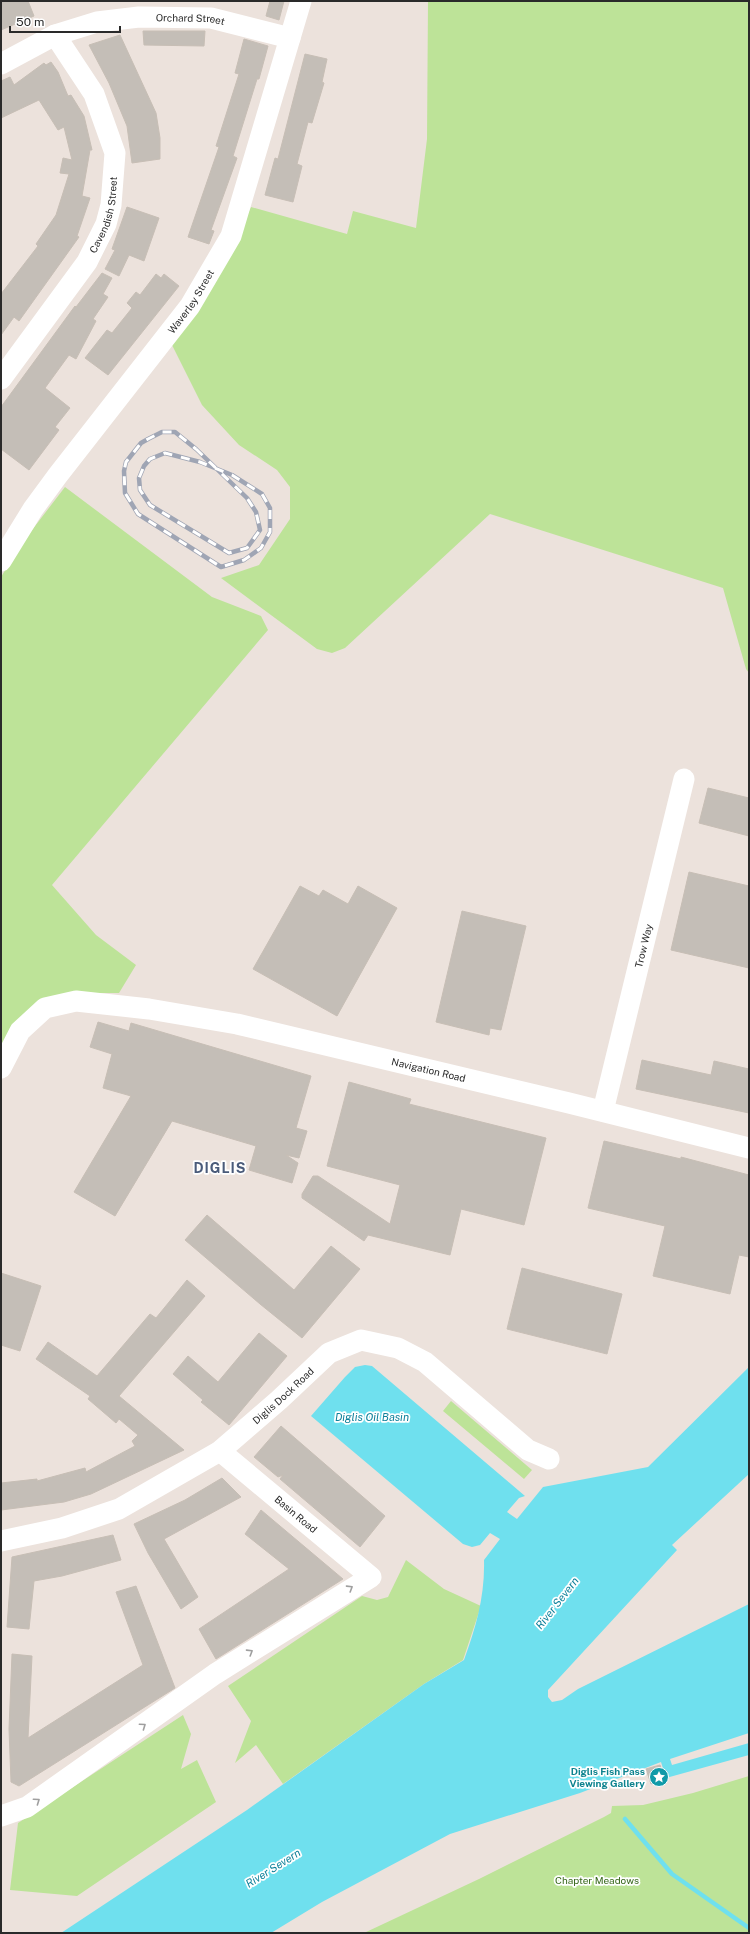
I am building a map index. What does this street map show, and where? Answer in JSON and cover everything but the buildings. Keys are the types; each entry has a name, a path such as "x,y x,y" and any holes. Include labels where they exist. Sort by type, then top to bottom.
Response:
{"street":[{"name":"Waverley Street","path":"1,561 33,509 58,474 190,306 230,236 301,1"},
{"name":"Orchard Street","path":"1,64 55,35 97,22 140,17 211,18 290,38"},
{"name":"Cavendish Street","path":"1,379 87,262 106,224 111,205 115,153 94,94 55,35"},
{"name":"Trow Way","path":"603,1111 684,779"},
{"name":"Navigation Road","path":"1,1067 20,1031 45,1008 76,1000 105,1005 149,1009 237,1024 603,1111 749,1148"},
{"name":"Diglis Dock Road","path":"1,1541 62,1528 111,1513 220,1451 279,1400 329,1353 361,1340 398,1348 425,1362 528,1450 548,1459"},
{"name":"Basin Road","path":"1,1816 27,1807 215,1674 371,1577 220,1451"}],"green space":[{"path":"428,1 749,1 749,673 746,669 723,588 490,514 345,648 332,653 317,649 221,578 259,565 290,519 290,487 277,470 239,445 202,405 171,343 230,252 251,207 347,234 353,211 416,228 427,139"},
{"path":"65,487 212,597 261,616 268,630 52,885 96,935 136,965 119,993 85,993 1,1048 1,577 22,543"},
{"path":"451,1401 532,1470 524,1479 443,1411"},
{"path":"406,1560 444,1589 481,1606 463,1660 424,1684 283,1784 256,1745 235,1763 251,1721 228,1686 362,1596 377,1600 388,1597"},
{"path":"183,1715 191,1734 181,1769 197,1760 216,1802 77,1896 10,1890 18,1823"},
{"name":"Chapter Meadows","path":"749,1776 749,1933 364,1933 479,1879 604,1817 611,1813 612,1806 643,1805 693,1793"}],"water":[{"path":"365,1365 372,1366 525,1496 519,1498 507,1512 517,1519 543,1487 648,1467 749,1367 749,1474 672,1545 677,1550 548,1690 548,1697 552,1702 562,1700 578,1689 749,1604 749,1733 670,1759 672,1765 749,1743 749,1755 666,1778 661,1762 580,1793 450,1834 322,1902 271,1933 61,1933 247,1810 424,1684 464,1660 479,1611 483,1586 484,1560 500,1539 490,1533 480,1545 472,1547 463,1544 311,1416 355,1367"}],"waterway":[{"path":"625,1819 672,1874 749,1928"}],"railway":[{"path":"196,449 175,432 162,432 141,443 126,462 124,471 125,493 138,514 221,567 244,560 261,548 270,532 270,508 262,494 232,475 200,462 165,453 150,459 144,466 139,478 140,490 150,505 229,553 247,548 260,530 256,512 247,498 196,449"}],"place":[{"name":"Diglis Fish Pass Viewing Gallery","path":"659,1777"}],"district":[{"name":"DIGLIS","path":"220,1168"}],"water label":[{"name":"Diglis Oil Basin","path":"372,1417"},
{"name":"River Severn","path":"557,1603"},
{"name":"River Severn","path":"273,1868"}]}
